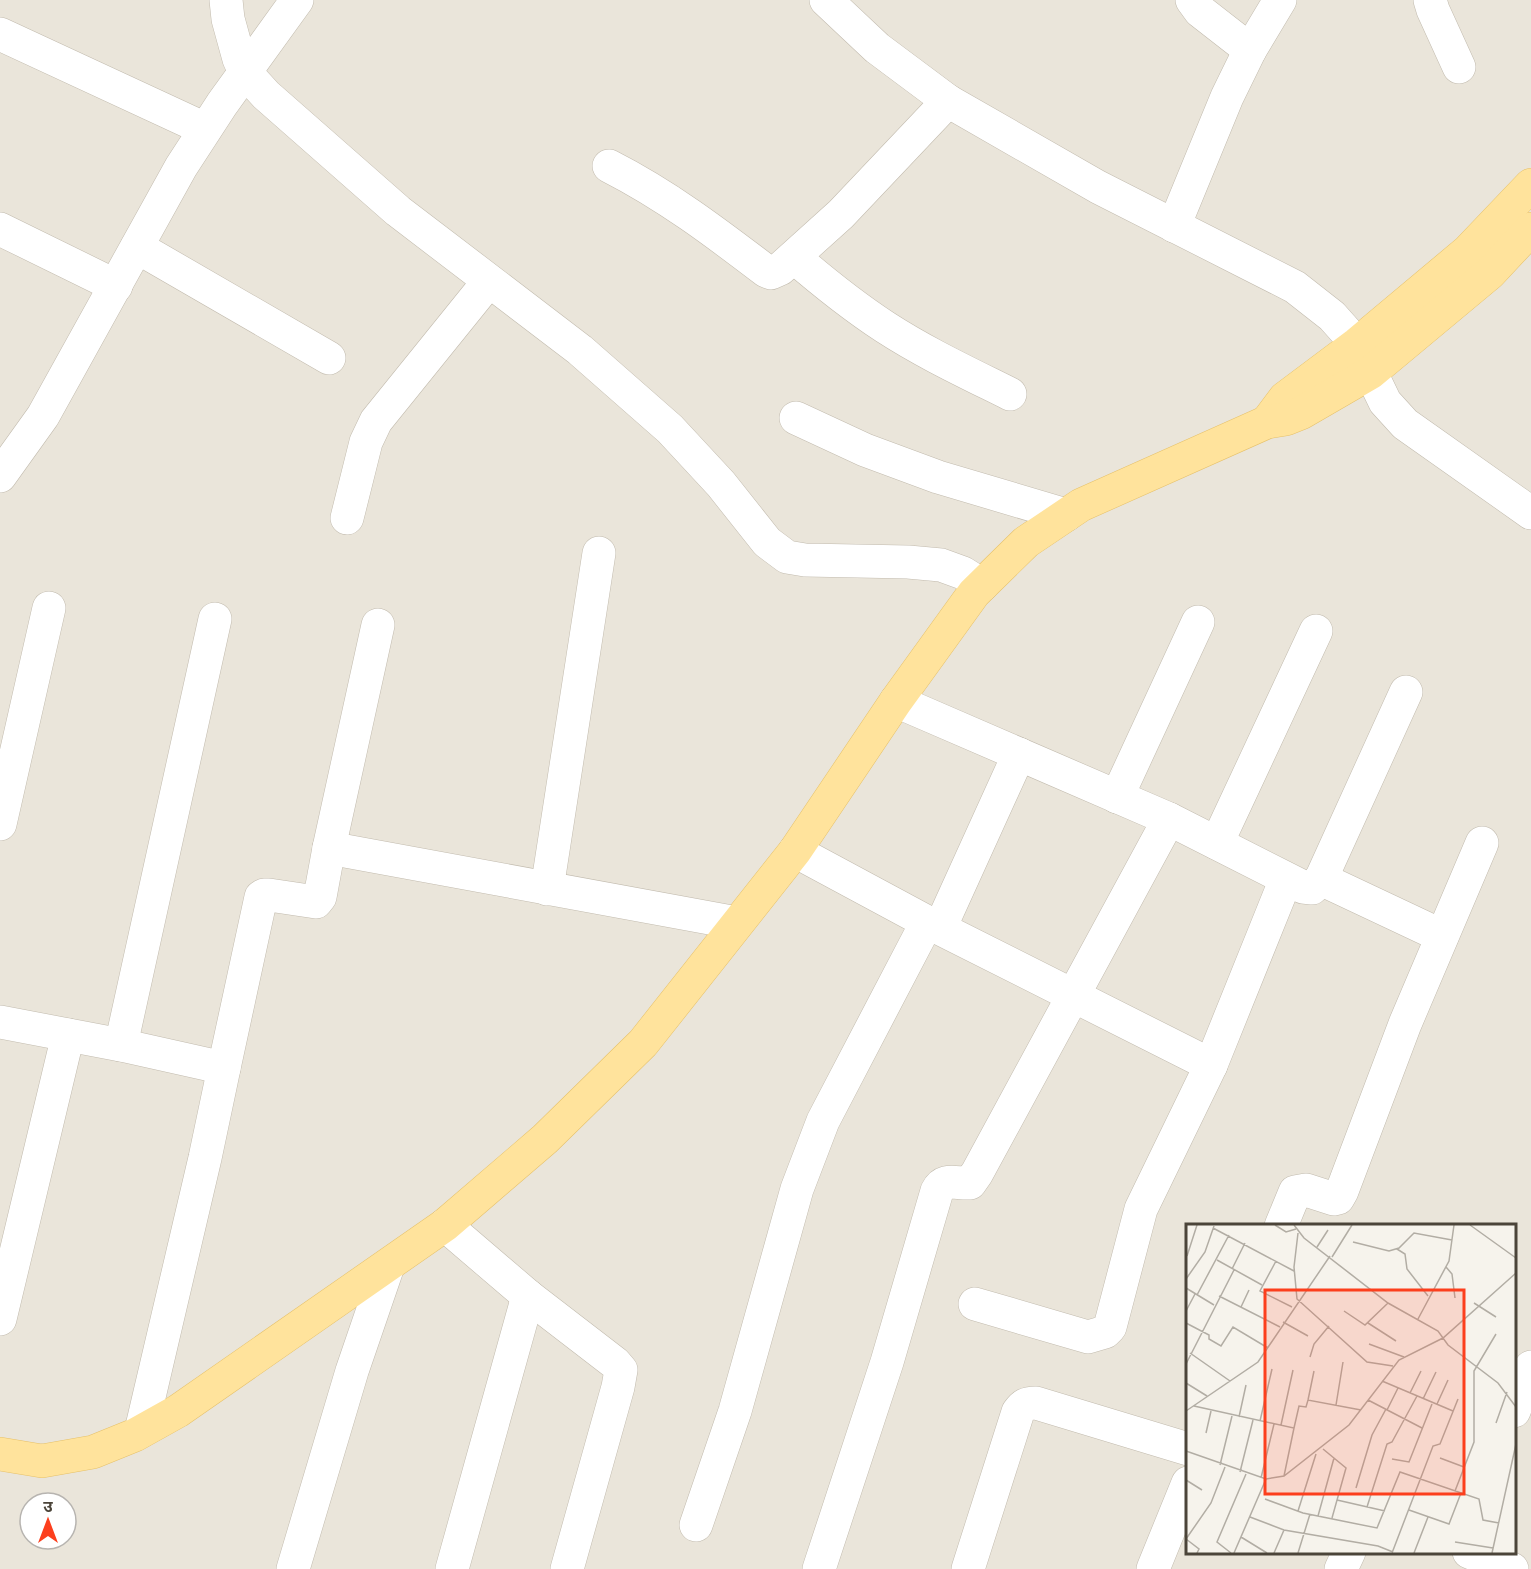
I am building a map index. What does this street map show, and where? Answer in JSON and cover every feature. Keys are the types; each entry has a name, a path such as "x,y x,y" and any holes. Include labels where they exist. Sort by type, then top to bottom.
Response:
{"main road":[{"path":"1364,358 1531,184"},
{"path":"1,1457 42,1461 93,1452 141,1431 178,1411 445,1225 545,1139 643,1043 795,851 896,701 974,593 1026,542 1080,505 1267,422 1285,398 1364,358 1490,273 1531,230"}],"street":[{"path":"226,0 228,19 239,58 245,72 266,95 398,211 580,350 670,429 721,484 768,542 787,556 806,561 908,562 942,565 963,573 982,585"},
{"path":"0,476 11,439 43,416 181,167 297,0"},
{"path":"825,0 877,48 948,101 1098,187 1295,287 1332,316 1364,358 1385,402 1405,424 1531,513"},
{"path":"1192,0 1200,11 1250,50"},
{"path":"1174,226 1209,139 1250,50 1280,0"},
{"path":"1430,0 1459,67"},
{"path":"0,34 206,129"},
{"path":"609,166 647,185 715,231 765,271 776,272 842,214 948,101"},
{"path":"0,229 116,286"},
{"path":"137,247 329,358"},
{"path":"794,257 853,305 885,327 929,354 1010,394"},
{"path":"347,518 366,442 376,421 489,281"},
{"path":"796,418 865,450 938,477 1066,515"},
{"path":"547,890 599,553"},
{"path":"0,824 49,608"},
{"path":"121,1045 215,619"},
{"path":"1118,797 1198,622"},
{"path":"141,1431 205,1158 261,897 269,895 316,902 320,897 378,625"},
{"path":"1217,843 1316,631"},
{"path":"896,701 1169,819 1286,879 1312,888 1321,879 1406,692"},
{"path":"696,1525 735,1411 797,1189 819,1131 850,1066 933,925 1019,754"},
{"path":"819,1569 887,1362 937,1191 945,1182 970,1183 973,1179 1169,819"},
{"path":"1282,1224 1295,1192 1306,1190 1334,1199 1338,1198 1342,1191 1405,1024 1482,843"},
{"path":"329,848 547,890 737,923"},
{"path":"795,851 933,925 1211,1065"},
{"path":"975,1304 1088,1337 1105,1332 1110,1327 1141,1209 1211,1065 1286,879"},
{"path":"1321,879 1442,936"},
{"path":"0,1022 121,1045 224,1068"},
{"path":"0,1319 68,1035"},
{"path":"445,1225 528,1296 621,1370 567,1569"},
{"path":"293,1569 352,1371 388,1266"},
{"path":"452,1569 528,1296"},
{"path":"1516,1360 1531,1367 1516,1408"},
{"path":"968,1569 1018,1412 1028,1403 1036,1403 1186,1448"},
{"path":"1154,1569 1186,1488"},
{"path":"1341,1569 1348,1554"},
{"path":"1474,1554 1507,1568"}],"shaded area":[{"path":"0,0 1531,0 1531,1569 0,1569"}]}
